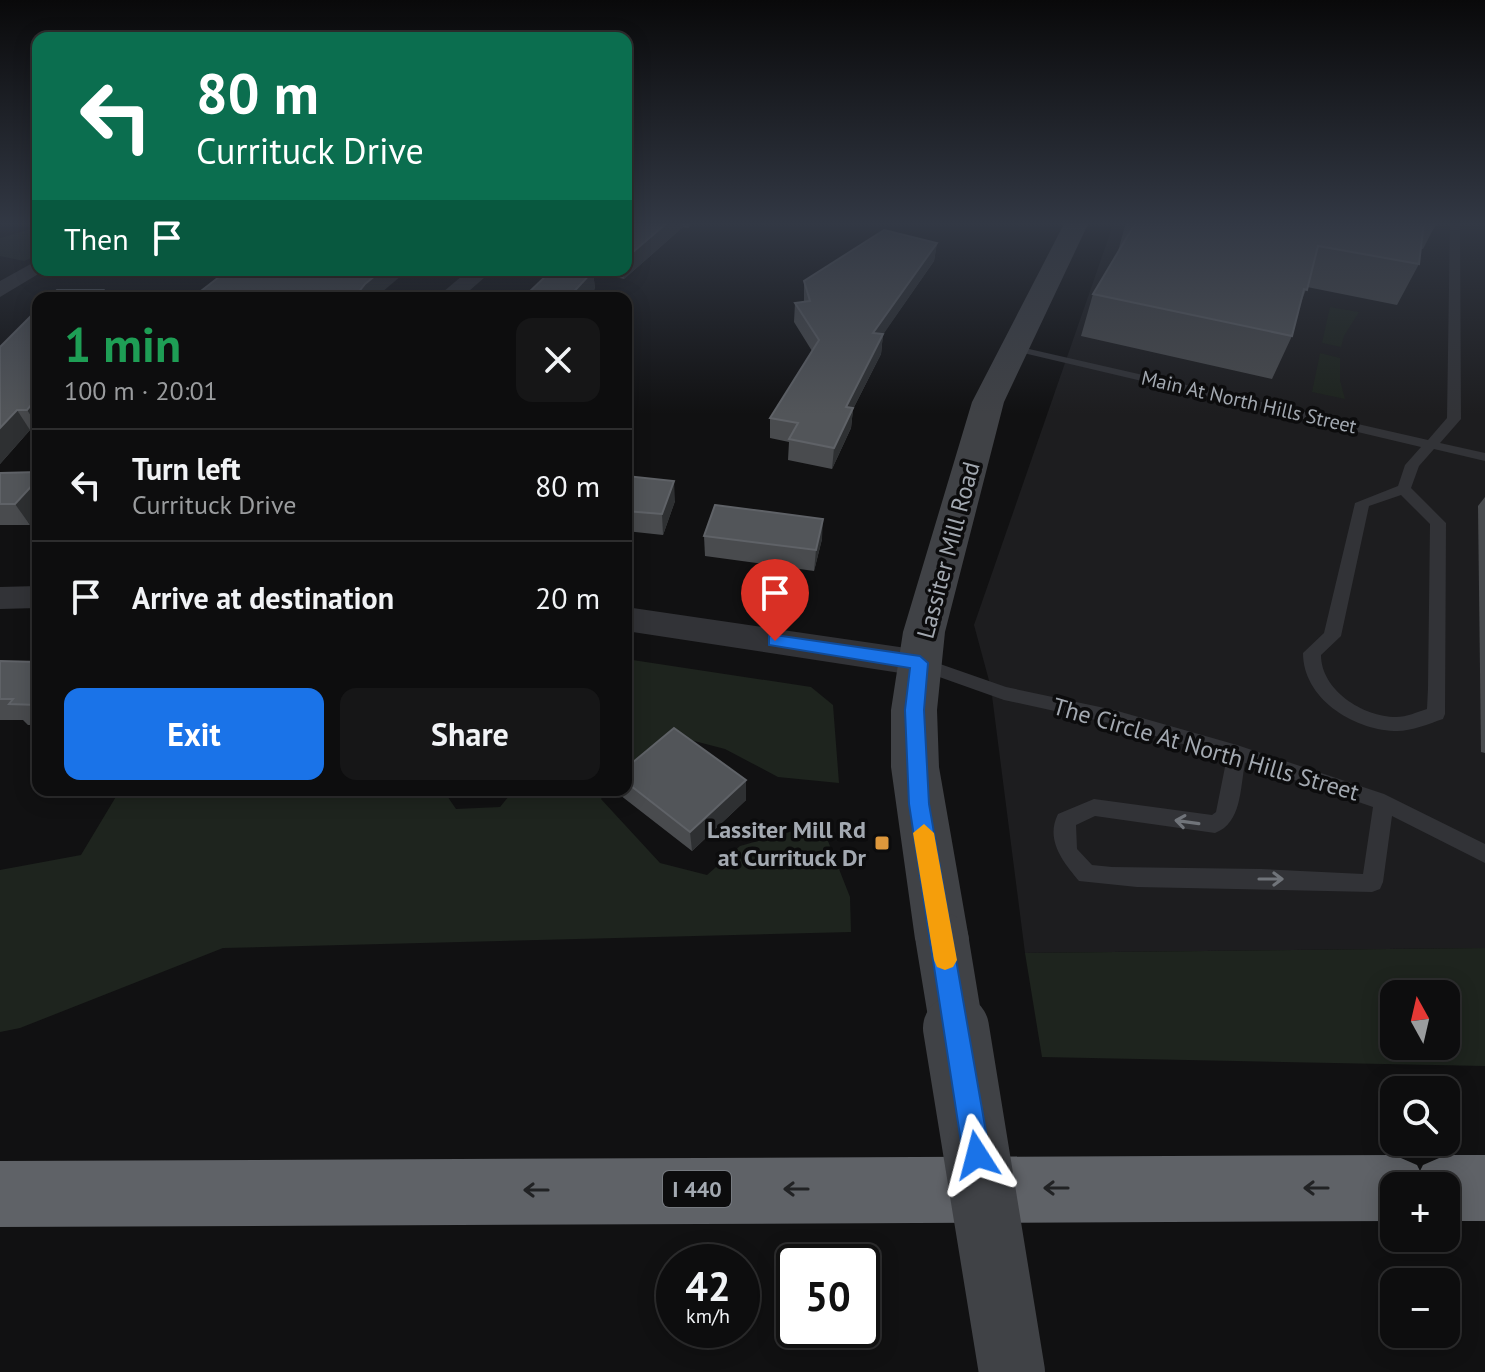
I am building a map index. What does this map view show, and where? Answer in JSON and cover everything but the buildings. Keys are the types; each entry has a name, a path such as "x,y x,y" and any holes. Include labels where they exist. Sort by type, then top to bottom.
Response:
{"highway":[{"name":"I 440","path":"0,1194 1380,1188"},
{"path":"1460,1188 1485,1188"}],"main road":[{"name":"Lassiter Mill Road","path":"1012,1372 915,767 914,710 924,632 988,402 1044,286"}],"street":[{"path":"0,598 32,597"},
{"path":"632,620 920,663"}],"lane":[{"path":"1404,489 1412,465 1454,419 1455,286"},
{"name":"Main At North Hills Street","path":"1012,349 1485,457"},
{"path":"1404,489 1438,523 1437,688 1436,714 1395,725 1361,714 1318,687 1309,668 1312,653 1332,636 1362,503 1404,489"},
{"name":"The Circle At North Hills Street","path":"920,663 1004,693 1114,717 1237,753 1384,802 1485,854"},
{"path":"1237,753 1225,816 1215,824 1094,807 1065,820 1067,852 1087,874 1126,878 1288,879 1341,886 1372,882 1384,802"}],"shaded area":[{"path":"1092,286 1485,286 1485,948 1025,953 991,688 974,625"},
{"path":"1330,307 1359,312 1341,347 1322,343"},
{"path":"1320,353 1340,358 1340,380 1345,399 1312,392"},
{"path":"632,660 811,687 833,705 839,783 778,777 725,749 675,736 632,765"},
{"path":"116,796 447,796 456,809 500,807 509,796 603,796 601,799 660,863 707,875 740,846 793,831 826,836 850,897 851,932 223,948 20,1028 0,1032 0,870 81,855"},
{"path":"1485,948 1485,1066 1042,1057 1025,953"}],"slow traffic":[{"path":"924,833 945,960"}],"place":[{"name":"Lassiter Mill Rd at Currituck Dr","path":"882,843"}],"route":[{"path":"775,641 920,663 914,710 919,804 977,1155"}]}
